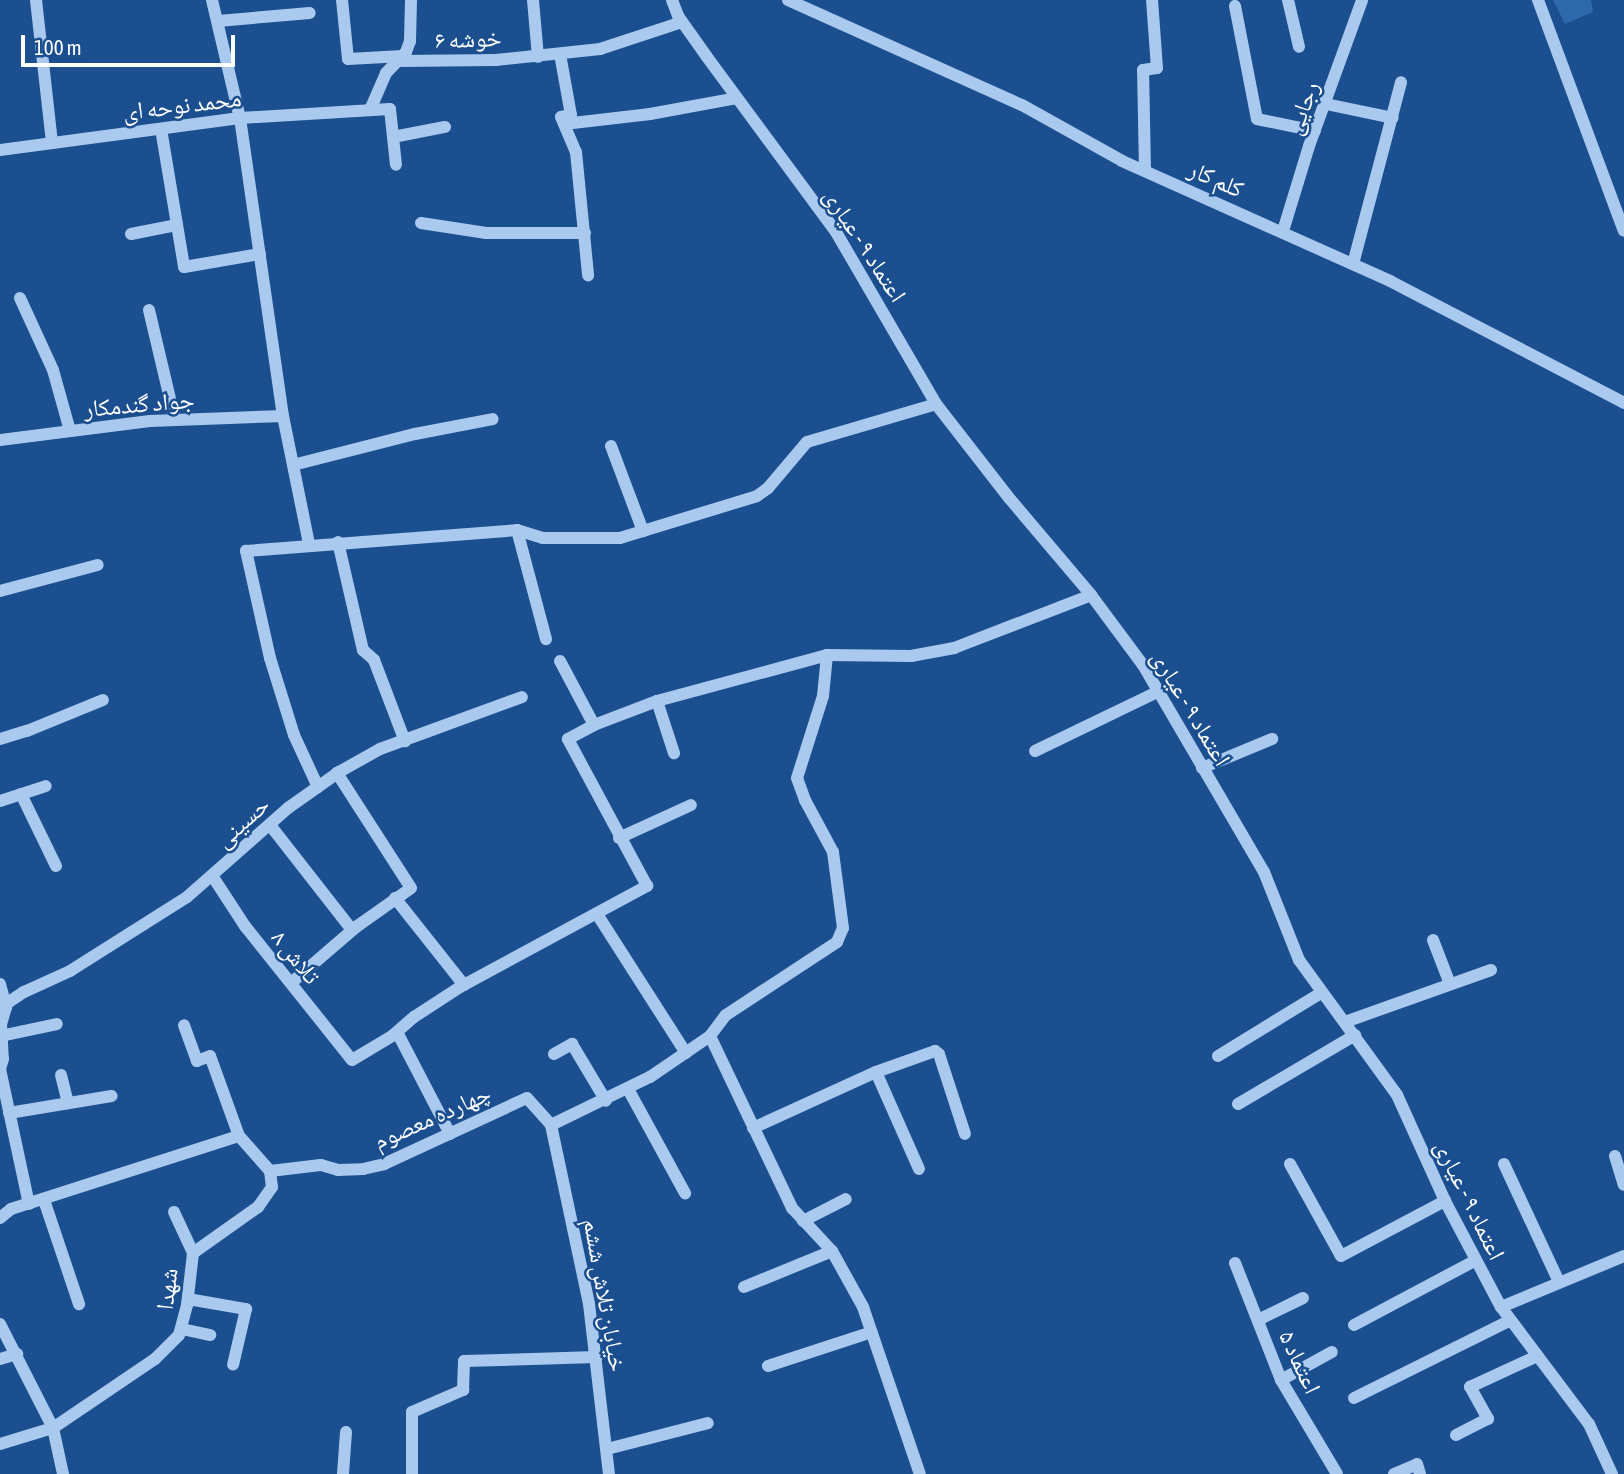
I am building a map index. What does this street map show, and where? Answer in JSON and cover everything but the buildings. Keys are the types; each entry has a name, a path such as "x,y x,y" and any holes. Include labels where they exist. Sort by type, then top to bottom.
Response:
{"street":[{"path":"36,0 52,143"},
{"path":"212,0 240,118 283,416 309,544"},
{"name":"خوشه ۶","path":"342,0 348,59 538,57 600,49 682,22"},
{"path":"396,165 390,109 370,110 386,73 401,59 410,41 411,0"},
{"path":"533,0 538,57"},
{"name":"اعتماد ۹ - عیاری","path":"672,0 682,22 836,232 936,404 1018,510 1091,595 1143,665 1258,861 1299,960 1404,1107 1446,1201 1501,1307 1589,1424 1612,1474"},
{"name":"کلم کار","path":"788,0 1023,105 1145,171 1353,264 1624,403"},
{"path":"1145,171 1143,70 1157,68 1152,0"},
{"path":"1288,0 1299,47"},
{"name":"رجایی","path":"1283,231 1362,0"},
{"path":"1538,0 1624,231"},
{"path":"1235,6 1257,119 1315,131"},
{"path":"218,22 310,13"},
{"path":"560,54 571,115 561,117 576,152 588,275"},
{"path":"1353,264 1401,82"},
{"path":"564,124 650,114 737,98"},
{"path":"1326,104 1393,118"},
{"name":"محمد نوحه ای","path":"0,150 240,118 370,110"},
{"path":"393,137 445,127"},
{"path":"161,129 184,267 260,254"},
{"path":"421,223 486,233 585,233"},
{"path":"131,234 177,225"},
{"path":"20,298 54,370 70,431"},
{"path":"149,310 175,420"},
{"path":"318,787 294,735 270,658 246,551 309,544 517,530 543,538 620,538 757,496 768,488 807,442 936,404"},
{"name":"جواد گندمکار","path":"0,440 109,424 283,416"},
{"path":"293,465 415,434 493,419"},
{"path":"611,446 643,531"},
{"path":"517,530 547,639"},
{"path":"338,542 363,650 374,660 405,741"},
{"path":"0,591 98,565"},
{"path":"450,1133 397,1032 414,1017 464,985 647,886 568,740 594,725 657,701 827,655 911,656 954,648 1091,595"},
{"path":"551,1125 606,1101 686,1053 710,1036 726,1015 837,942 843,928 833,852 805,800 797,778 823,696 827,655"},
{"path":"560,661 594,725"},
{"path":"1035,751 1157,692"},
{"name":"حسینی","path":"3,1007 24,992 70,971 135,932 213,877 270,825 337,773 380,750 522,697"},
{"path":"0,738 27,731 103,700"},
{"path":"657,701 674,753"},
{"path":"1202,768 1272,739"},
{"path":"290,983 352,930 411,888 337,773"},
{"path":"0,801 46,786"},
{"path":"21,794 56,866"},
{"path":"619,838 691,805"},
{"path":"270,825 352,930"},
{"name":"تلاش ۸","path":"213,877 245,926 352,1060 397,1032"},
{"path":"396,898 464,985"},
{"path":"597,914 686,1053"},
{"path":"1433,940 1450,984"},
{"path":"1345,1022 1491,970"},
{"path":"0,984 3,1007 0,1069 29,1204"},
{"path":"1218,1056 1321,992"},
{"path":"1,1036 57,1024"},
{"path":"184,1025 197,1061 210,1056 239,1136 270,1171"},
{"path":"1238,1104 1355,1035"},
{"path":"710,1036 792,1208 832,1251 863,1307 920,1474"},
{"path":"554,1054 572,1044 606,1101"},
{"path":"753,1128 876,1072 937,1051 965,1134"},
{"path":"876,1072 919,1169"},
{"path":"61,1075 68,1103"},
{"path":"628,1089 685,1193"},
{"path":"9,1114 112,1096"},
{"name":"چهارده معصوم","path":"270,1171 321,1165 338,1170 363,1169 384,1164 527,1098 551,1125"},
{"name":"خیابان تلاش ششم","path":"551,1125 597,1357 609,1474"},
{"path":"0,1218 10,1209 239,1136"},
{"path":"1615,1156 1624,1185"},
{"path":"1290,1164 1342,1256 1446,1201"},
{"path":"1504,1164 1559,1282"},
{"name":"شهدا","path":"0,1444 53,1428 155,1359 182,1328 188,1299 192,1253 265,1200 273,1181 270,1171"},
{"path":"803,1221 846,1199"},
{"path":"44,1200 79,1304"},
{"path":"174,1212 192,1253"},
{"path":"744,1287 832,1251"},
{"path":"1501,1307 1624,1256"},
{"path":"1353,1325 1476,1260"},
{"name":"اعتماد ۵","path":"1235,1263 1281,1380 1337,1474"},
{"path":"1258,1320 1303,1298"},
{"path":"188,1299 246,1308 233,1365"},
{"path":"1354,1398 1511,1320"},
{"path":"0,1324 53,1428 63,1474"},
{"path":"182,1328 210,1335"},
{"path":"768,1367 872,1332"},
{"path":"1281,1380 1332,1352"},
{"path":"0,1359 17,1354"},
{"path":"1456,1435 1488,1419 1469,1387 1537,1356"},
{"path":"412,1474 412,1412 463,1390 464,1361 597,1357"},
{"path":"607,1449 709,1423"},
{"path":"342,1474 346,1432"},
{"path":"1394,1474 1419,1469"}],"shaded area":[{"path":"1553,0 1591,0 1593,12 1565,24"}]}
